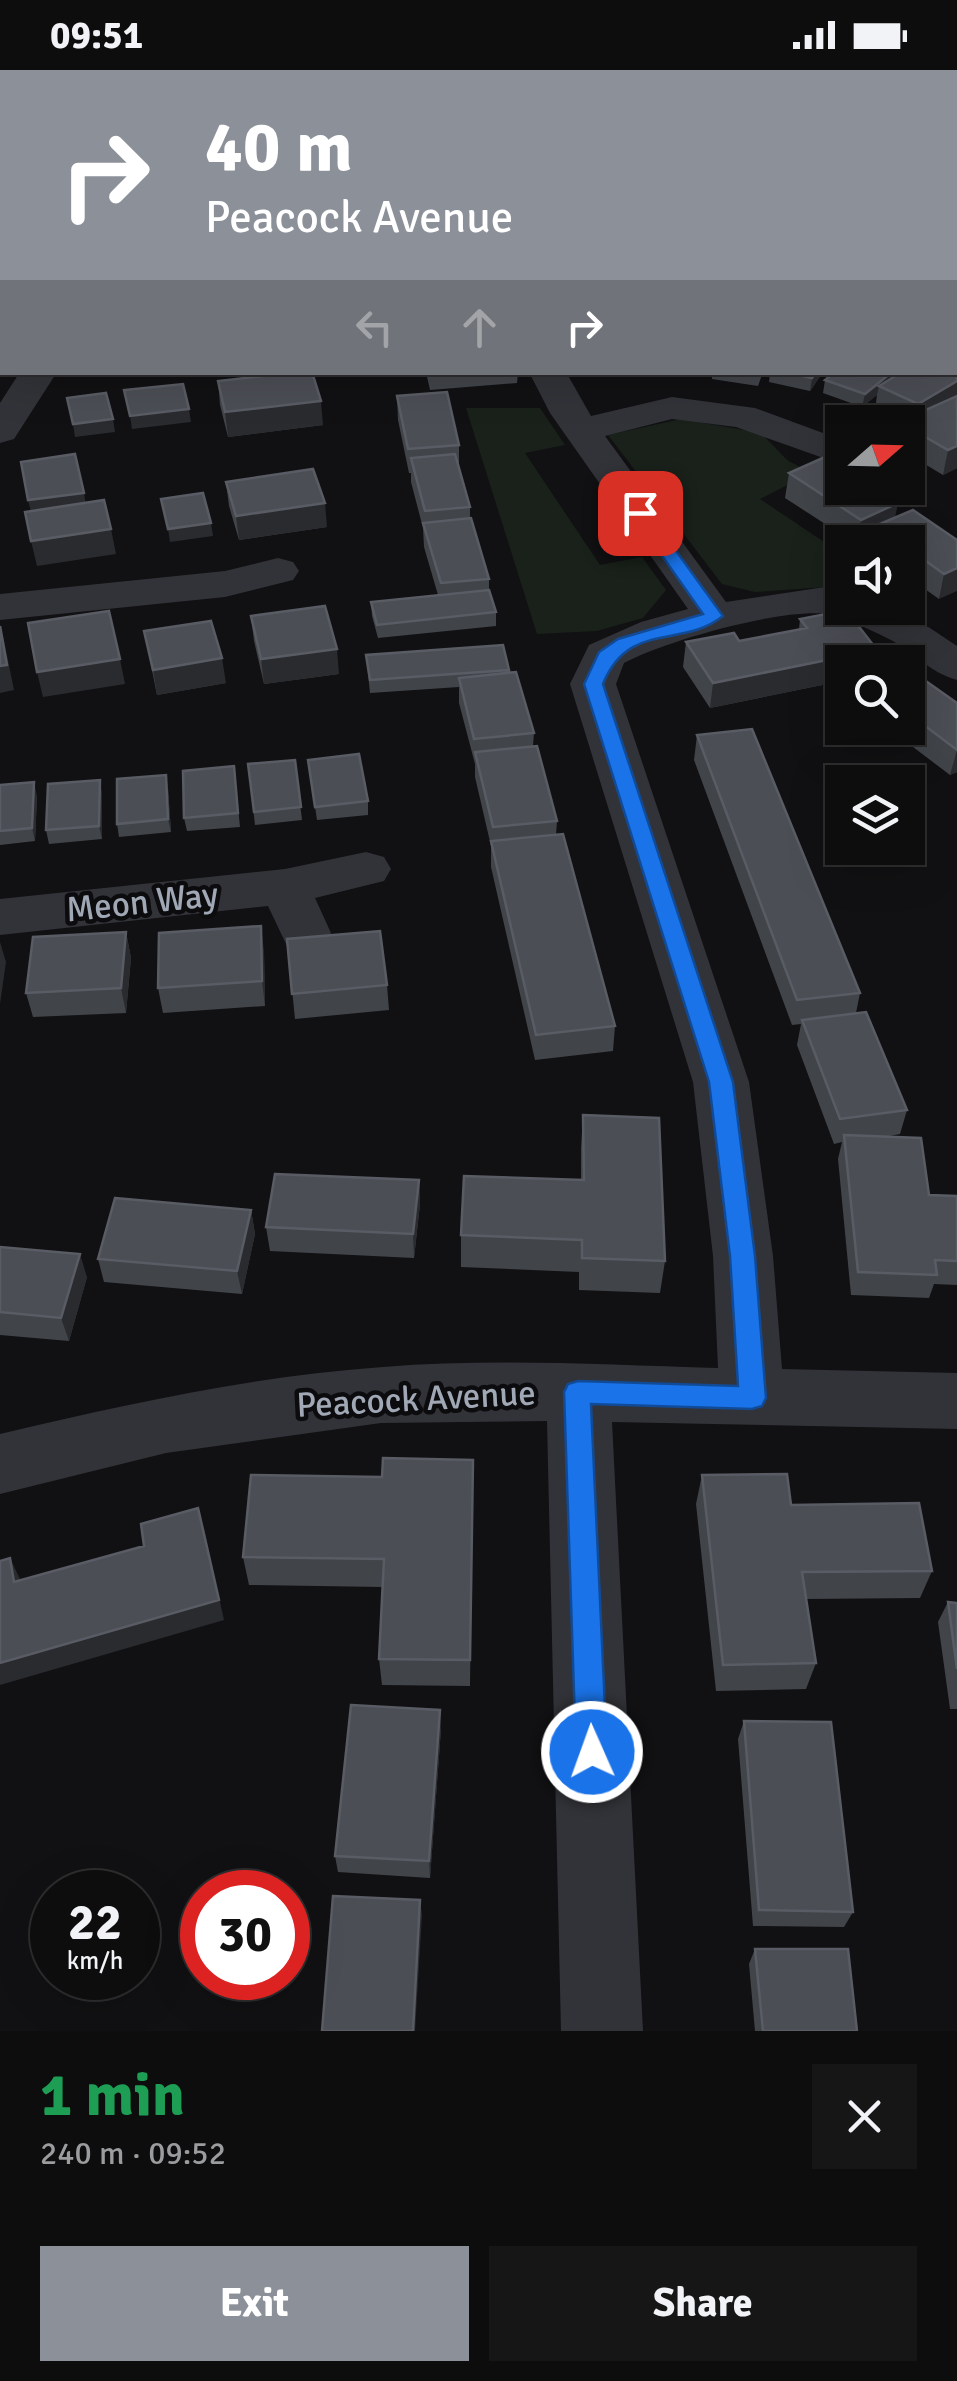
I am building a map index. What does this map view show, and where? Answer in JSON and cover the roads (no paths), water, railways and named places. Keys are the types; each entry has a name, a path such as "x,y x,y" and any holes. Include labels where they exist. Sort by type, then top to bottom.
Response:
{"street":[{"path":"548,375 575,422 714,616"},
{"path":"575,422 672,408 742,416 825,447"},
{"path":"0,607 232,603 278,571"},
{"path":"752,1398 743,1256 721,1082 593,684 605,656 625,643 714,616 825,600"},
{"path":"893,625 957,666"},
{"name":"Meon Way","path":"0,917 285,887 366,868"},
{"path":"285,887 305,933"},
{"path":"578,1392 602,2031"},
{"name":"Peacock Avenue","path":"0,1464 166,1424 298,1403 398,1394 578,1392 957,1400"}]}
